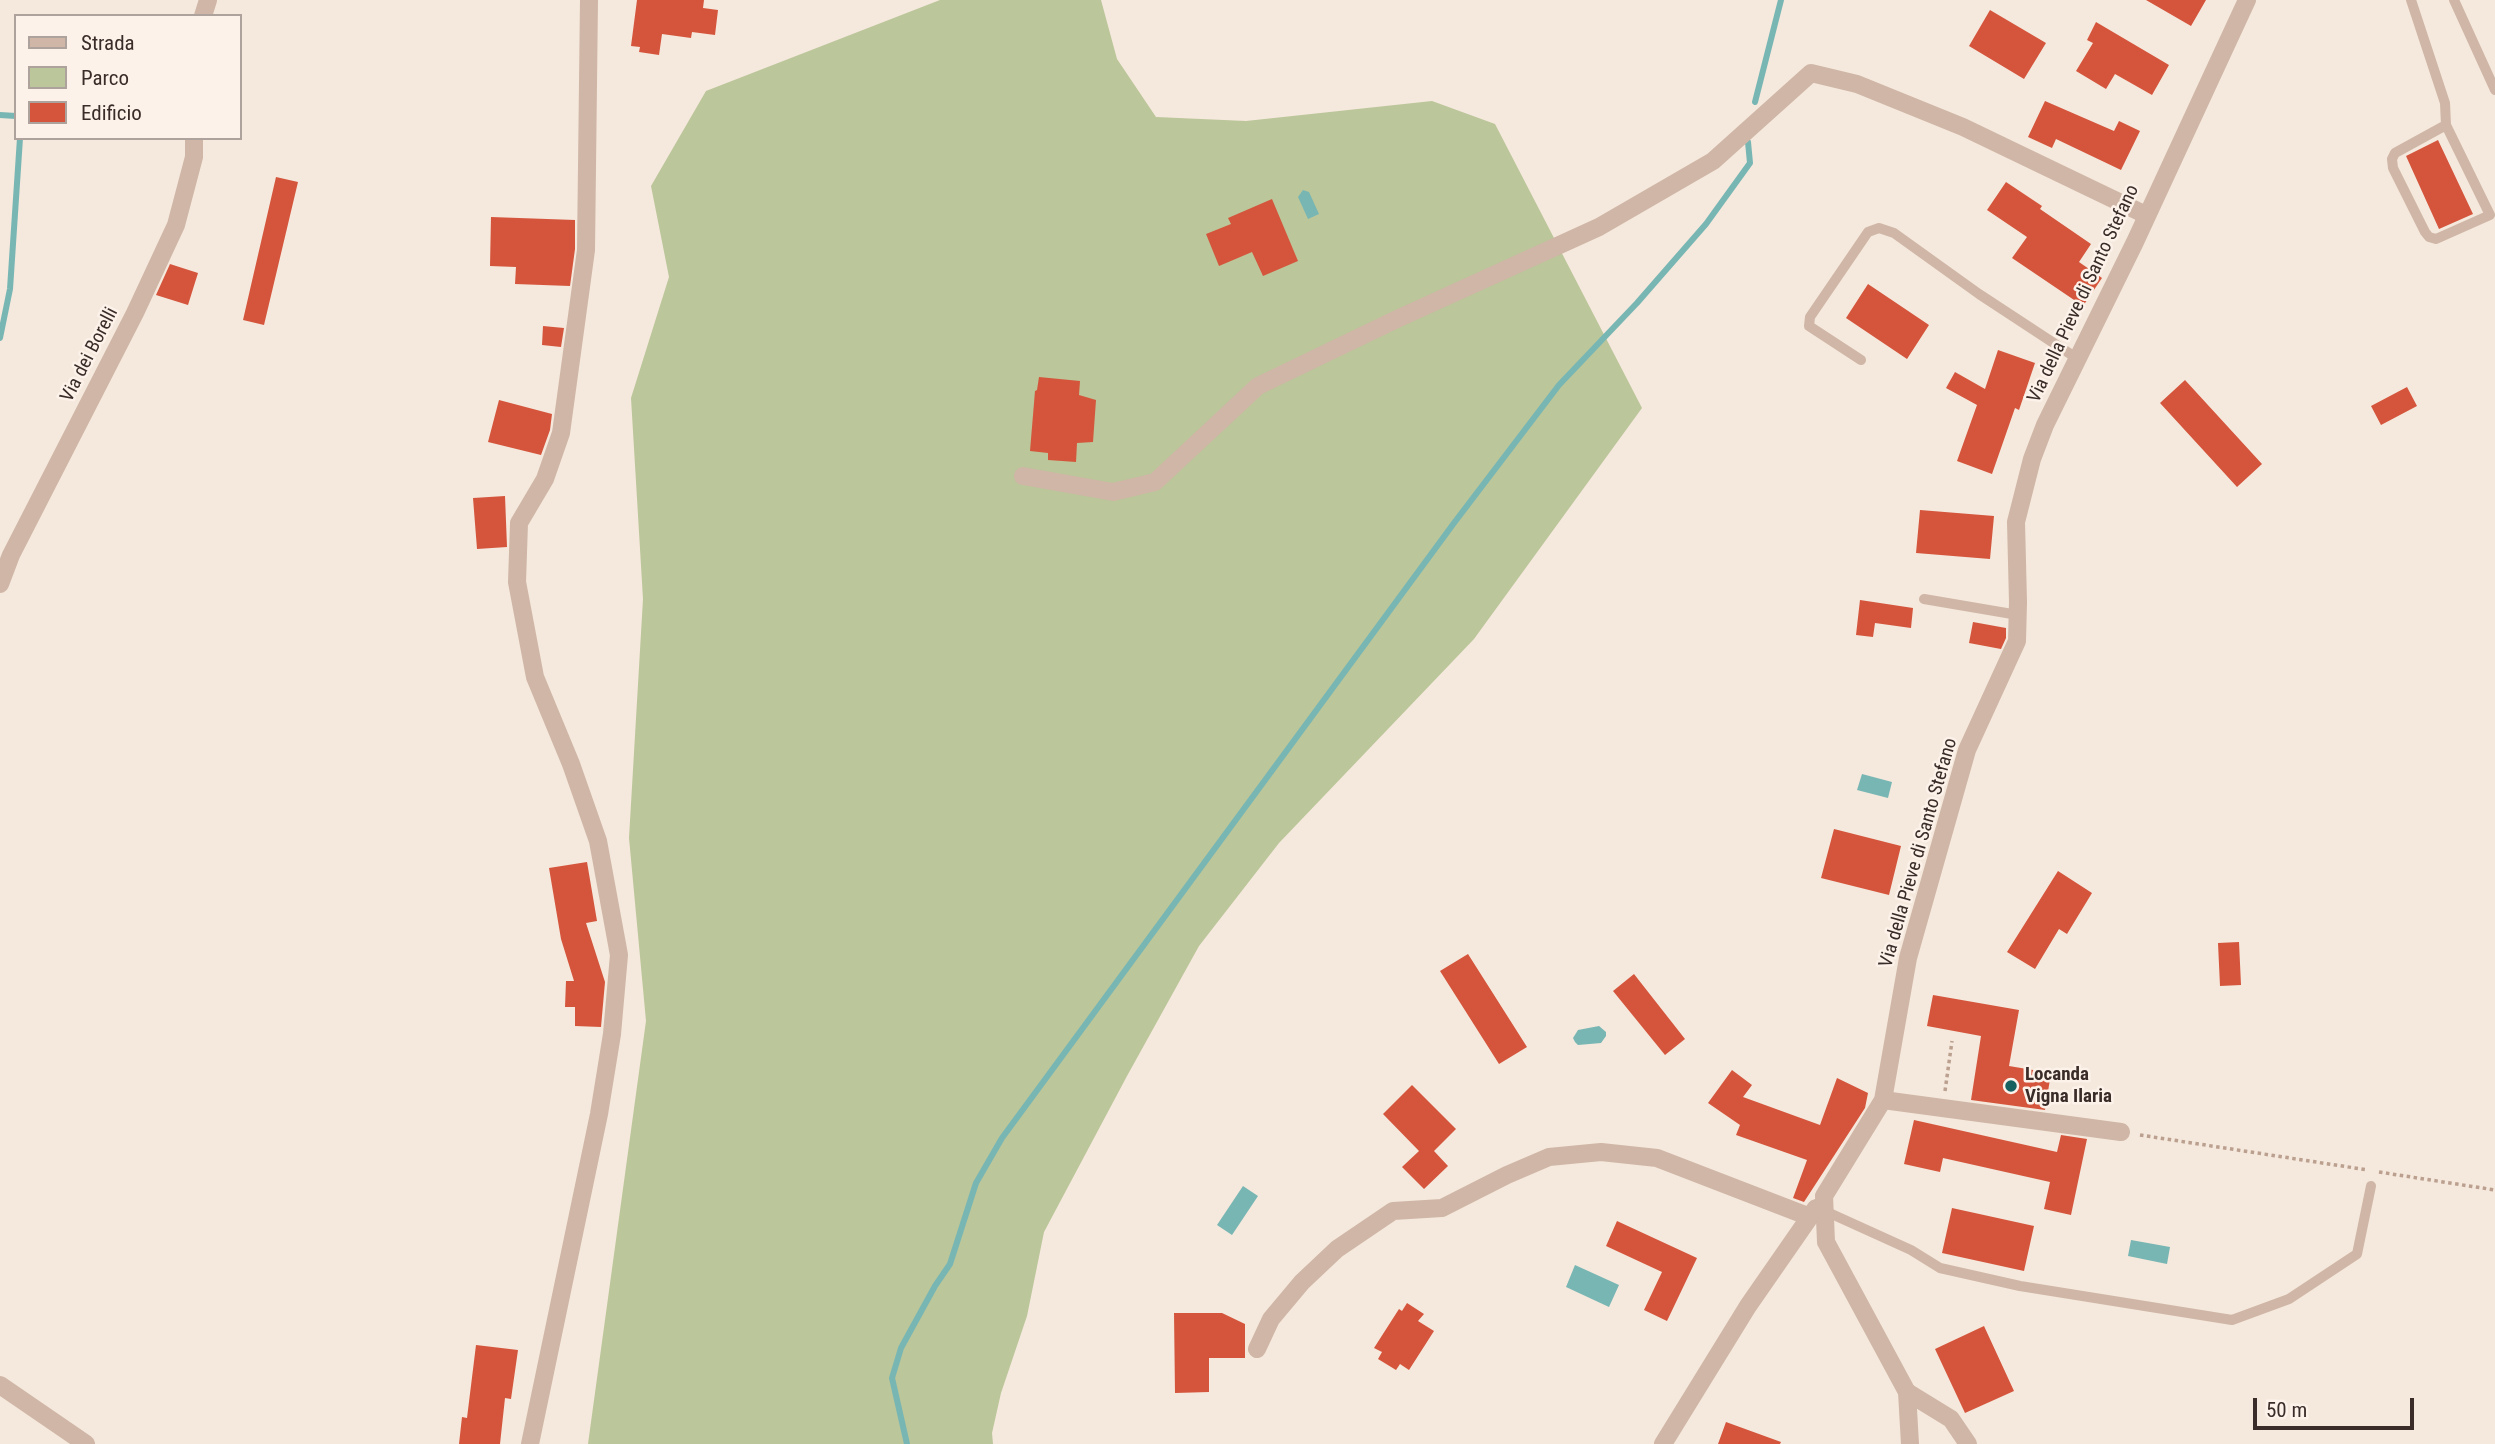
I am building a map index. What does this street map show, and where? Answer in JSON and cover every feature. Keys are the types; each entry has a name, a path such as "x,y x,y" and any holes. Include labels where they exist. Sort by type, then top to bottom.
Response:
{"street":[{"path":"530,1444 599,1114 612,1034 619,955 598,841 571,764 535,677 517,582 519,523 545,479 561,432 586,250 589,0"},
{"name":"Via della Pieve di Santo Stefano","path":"1663,1444 1748,1306 1820,1208 1883,1100 1908,958 1967,750 2017,641 2016,522 2032,459 2045,425 2135,242 2247,0"},
{"path":"1023,476 1114,492 1155,482 1258,386 1599,227 1713,161 1811,74 1857,84 1964,127 2146,215"},
{"name":"Via dei Borelli","path":"0,584 11,555 135,313 176,225 194,157 194,140"},
{"path":"1883,1100 2121,1132"},
{"path":"1257,1349 1271,1319 1302,1282 1337,1249 1393,1211 1442,1208 1549,1157 1601,1152 1657,1158 1820,1208 1826,1242 1907,1392 1910,1444"},
{"path":"0,1385 86,1444"},
{"path":"1907,1392 1951,1419 1968,1444"}],"lane":[{"path":"2411,0 2445,103 2446,125 2490,215 2436,239 2425,232 2393,168 2392,159 2395,153 2446,125"},
{"path":"2454,0 2495,90"},
{"path":"1861,360 1809,326 1810,317 1868,232 1878,228 1894,233 1979,294 2078,359"},
{"path":"1924,599 2018,615"},
{"path":"1820,1208 1911,1250 1940,1268 2020,1286 2232,1320 2289,1299 2357,1254 2371,1186"}],"path":[{"path":"1942,1107 1952,1041"},
{"path":"2121,1132 2495,1190"}],"green space":[{"path":"940,0 1101,0 1117,59 1156,117 1246,121 1432,101 1495,124 1642,408 1474,639 1279,843 1199,946 1044,1232 1027,1316 1001,1393 992,1433 993,1444 588,1444 646,1021 629,838 643,599 631,398 669,277 651,186 706,91"}],"water":[{"path":"1303,190 1309,192 1319,214 1308,219 1298,197"},
{"path":"1862,774 1892,782 1888,798 1857,790"},
{"path":"1599,1026 1606,1032 1601,1043 1578,1045 1575,1042 1573,1038 1578,1030"},
{"path":"1243,1186 1258,1196 1232,1235 1217,1225"},
{"path":"2131,1240 2170,1247 2167,1264 2128,1256"},
{"path":"1575,1265 1619,1285 1609,1307 1566,1287"}],"building":[{"path":"637,0 704,0 703,8 718,10 715,35 692,32 691,38 662,34 659,55 639,52 640,47 631,46"},
{"path":"2146,0 2206,0 2191,26"},
{"path":"1990,10 2046,43 2024,79 1969,46"},
{"path":"2096,22 2169,65 2152,95 2115,74 2106,89 2076,71 2093,43 2087,40"},
{"path":"2045,101 2114,131 2119,121 2140,131 2121,170 2056,139 2052,148 2028,137"},
{"path":"2438,140 2473,214 2439,229 2406,156"},
{"path":"276,177 298,182 264,325 243,320"},
{"path":"2006,182 2091,244 2079,262 2102,278 2083,306 2012,258 2027,237 1987,210"},
{"path":"1272,199 1298,261 1263,276 1252,252 1219,266 1206,234 1231,224 1228,218"},
{"path":"491,217 575,220 575,249 570,286 515,284 516,267 490,266"},
{"path":"170,264 198,273 188,305 156,295"},
{"path":"1868,284 1929,325 1907,359 1846,318"},
{"path":"543,326 564,328 561,347 542,345"},
{"path":"1998,350 2035,363 2019,410 2015,408 1992,474 1957,461 1977,405 1946,388 1955,372 1985,389"},
{"path":"1039,377 1080,381 1079,395 1096,400 1093,442 1077,443 1076,462 1048,460 1048,453 1030,451 1035,391"},
{"path":"2185,380 2262,464 2237,487 2160,403"},
{"path":"2407,387 2417,406 2381,425 2371,406"},
{"path":"499,400 552,414 550,430 541,455 488,442"},
{"path":"505,496 507,547 477,549 473,498"},
{"path":"1920,510 1994,516 1990,559 1916,553"},
{"path":"1860,600 1913,608 1911,628 1875,623 1873,637 1856,635"},
{"path":"1973,622 2006,628 2006,638 2001,649 1969,643"},
{"path":"1834,829 1901,846 1889,895 1821,878"},
{"path":"587,862 597,921 586,923 605,982 601,1027 575,1026 575,1007 565,1007 566,981 574,981 561,939 549,868"},
{"path":"2058,871 2092,893 2067,934 2059,929 2035,969 2007,952"},
{"path":"2239,942 2241,985 2220,986 2218,943"},
{"path":"1468,954 1527,1047 1499,1064 1440,971"},
{"path":"1634,974 1685,1039 1665,1055 1613,991"},
{"path":"1933,995 2019,1010 2009,1066 2051,1073 2045,1110 1971,1100 1981,1036 1927,1026"},
{"path":"1732,1070 1752,1085 1743,1097 1820,1125 1837,1078 1868,1093 1865,1108 1804,1202 1793,1198 1807,1160 1736,1135 1740,1125 1708,1103"},
{"path":"1412,1085 1456,1129 1434,1151 1448,1166 1424,1189 1402,1167 1419,1151 1383,1114"},
{"path":"1914,1120 2057,1152 2061,1135 2087,1139 2071,1215 2044,1209 2050,1182 1943,1158 1940,1172 1904,1164"},
{"path":"1952,1208 2034,1226 2024,1271 1942,1253"},
{"path":"1617,1221 1697,1258 1667,1321 1644,1310 1662,1272 1606,1246"},
{"path":"1407,1303 1424,1314 1418,1321 1434,1331 1409,1370 1400,1364 1396,1370 1378,1359 1382,1352 1374,1348 1399,1309 1402,1311"},
{"path":"1174,1313 1222,1313 1245,1324 1245,1358 1209,1358 1209,1392 1175,1393"},
{"path":"1984,1326 2014,1391 1965,1413 1935,1349"},
{"path":"476,1345 518,1350 511,1399 505,1398 500,1444 459,1444 462,1417 467,1418"},
{"path":"1726,1422 1781,1442 1718,1444"}],"waterway":[{"path":"1755,102 1781,0"},
{"path":"0,115 14,116"},
{"path":"0,338 10,289 20,140"},
{"path":"907,1444 892,1378 901,1348 950,1264 976,1183 1002,1138 1454,523 1559,385 1637,303 1706,224 1750,163 1748,142"}],"place":[{"name":"Locanda Vigna Ilaria","path":"2011,1086"}]}
